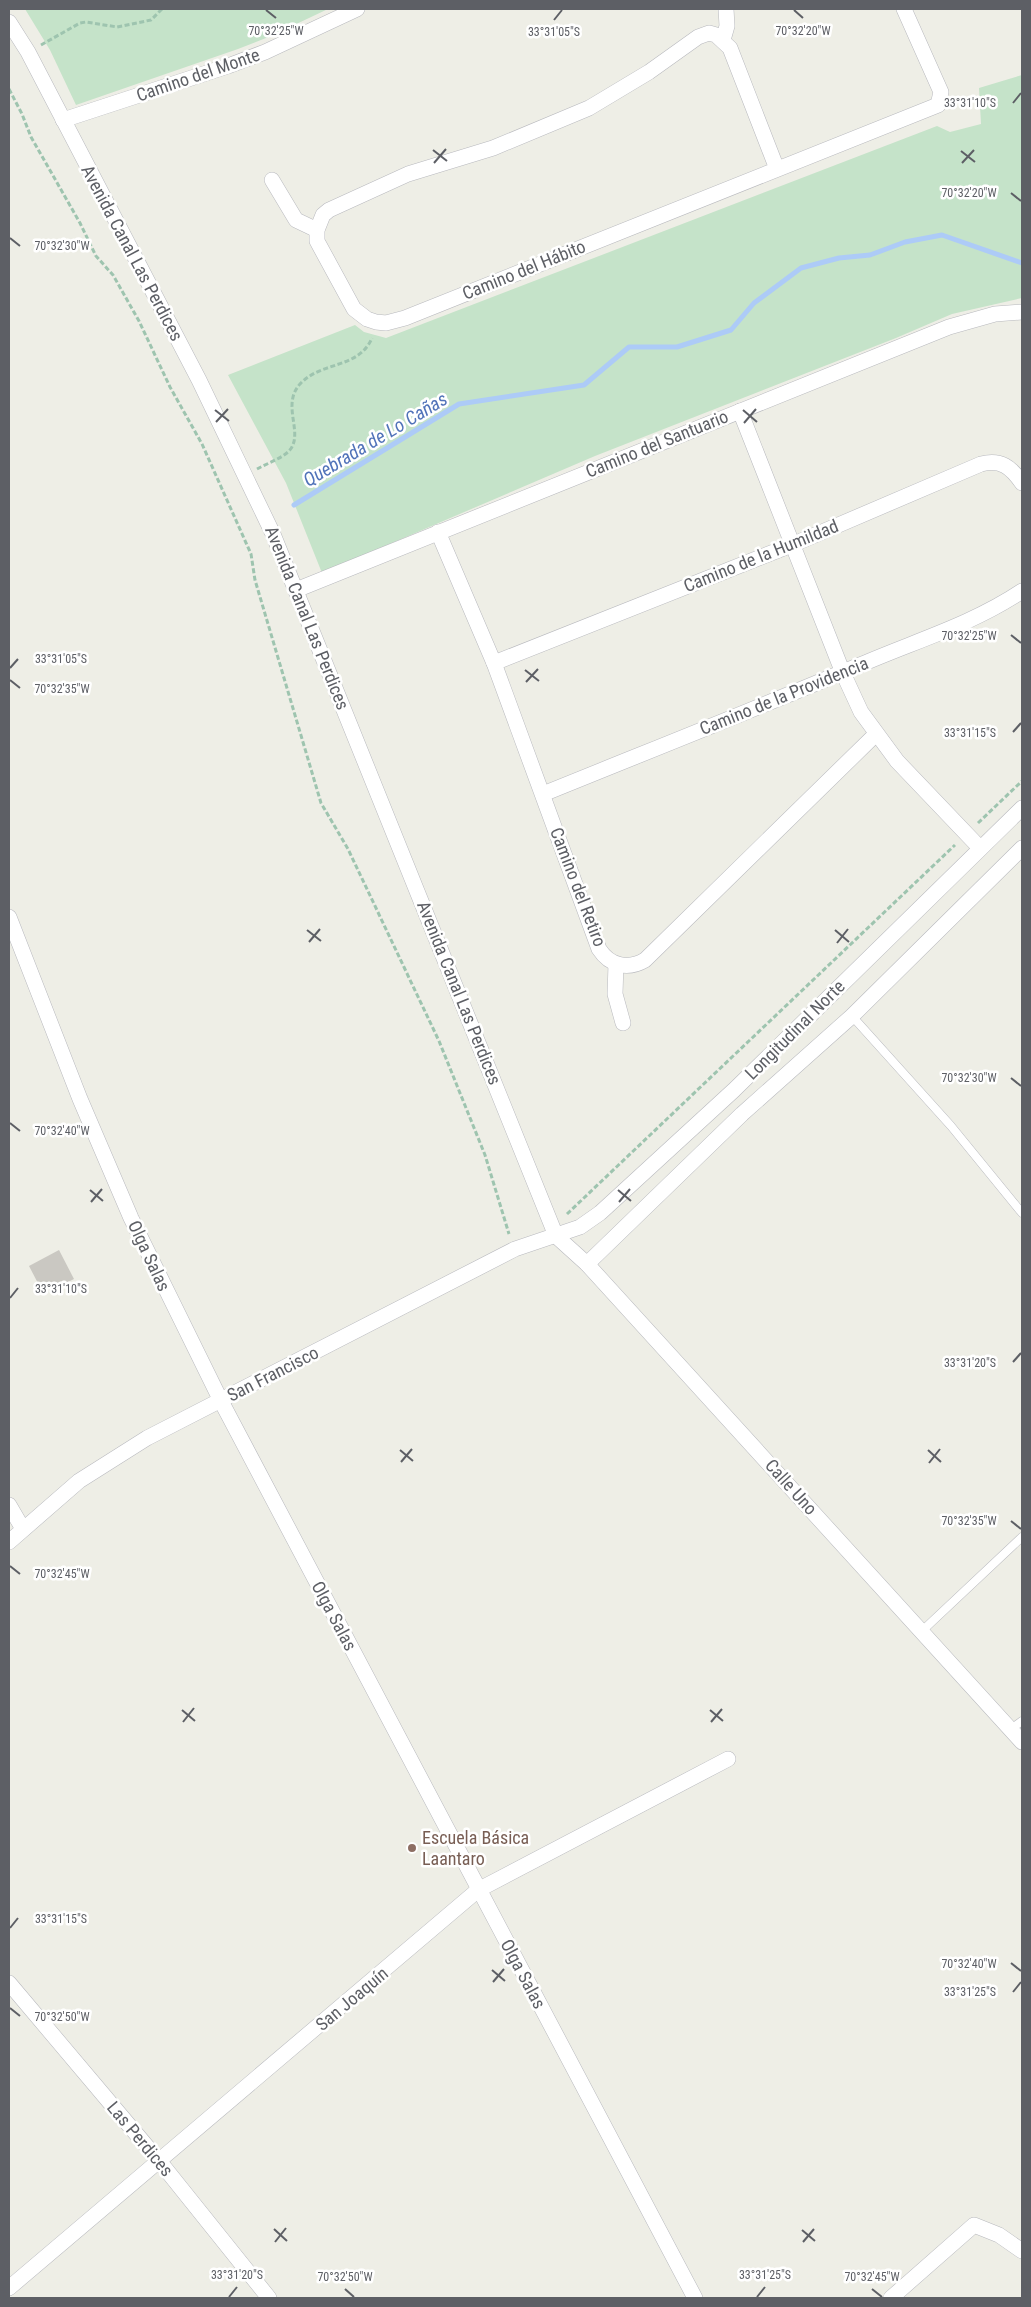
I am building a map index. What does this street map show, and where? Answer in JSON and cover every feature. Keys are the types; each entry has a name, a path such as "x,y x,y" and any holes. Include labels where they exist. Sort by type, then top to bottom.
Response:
{"street":[{"name":"Camino del Monte","path":"63,120 228,66 265,52 357,9"},
{"path":"723,40 727,26 726,9"},
{"name":"Camino del Hábito","path":"376,322 396,322 938,105 941,92 904,9"},
{"name":"Avenida Canal Las Perdices","path":"9,22 28,52 246,475 296,590 554,1230"},
{"path":"376,322 359,314 350,304 317,241 318,221 329,210 408,174 493,148 589,108 650,72 698,37 709,33 723,40 730,48 777,169"},
{"path":"272,180 296,220 317,230"},
{"name":"Camino del Santuario","path":"296,590 949,327 996,314 1022,312"},
{"path":"740,411 794,544 843,673 861,712 897,761 980,848"},
{"name":"Camino de la Humildad","path":"494,663 794,544 989,462 997,462 1009,466 1022,483"},
{"name":"Camino del Retiro","path":"438,532 494,663 599,949 616,964 631,966 645,960 876,734"},
{"name":"Camino de la Providencia","path":"543,794 970,622 1022,591"},
{"name":"Longitudinal Norte","path":"554,1230 580,1227 600,1213 734,1090 1022,808"},
{"name":"Longitudinal Norte","path":"587,1264 742,1114 852,1016 1022,848"},
{"name":"Olga Salas","path":"9,917 80,1099 130,1218 221,1401 695,2298"},
{"path":"616,964 615,994 623,1023"},
{"name":"San Francisco","path":"9,1542 57,1499 111,1459 183,1418 221,1401 554,1230"},
{"name":"Calle Uno","path":"554,1230 922,1630 1016,1725 1022,1742"},
{"path":"9,1505 23,1529"},
{"name":"San Joaquín","path":"9,2288 160,2162 478,1890 728,1759"},
{"name":"Las Perdices","path":"9,1983 160,2162 269,2298"},
{"path":"892,2298 974,2225 999,2235 1022,2251"}],"lane":[{"path":"852,1016 950,1126 1022,1213"},
{"path":"922,1630 1022,1537"}],"path":[{"path":"28,52 86,22 117,27 151,20 162,9"},
{"path":"9,89 31,137 80,223 96,256 113,275 139,321 170,387 202,444 220,482 251,554 255,580 320,803 348,849 440,1041 485,1155 507,1229 515,1249"},
{"path":"246,475 288,452 295,432 291,414 292,397 301,382 319,370 340,365 358,356 371,341 376,322"},
{"path":"554,1230 565,1215 1022,781"}],"green space":[{"path":"25,9 328,9 271,36 238,49 76,105 50,50"},
{"path":"1022,75 1022,298 952,314 896,338 595,456 322,573 286,483 228,375 355,325 364,332 386,338 937,126 950,132 981,124 979,88"}],"building":[{"path":"59,1250 74,1279 50,1291 47,1285 41,1289 29,1266"}],"waterway":[{"name":"Quebrada de Lo Cañas","path":"294,505 459,404 584,385 629,347 677,347 731,330 754,303 801,268 839,258 870,255 905,242 942,235 1022,263"}],"place":[{"name":"Escuela Básica Laantaro","path":"412,1848"}]}
